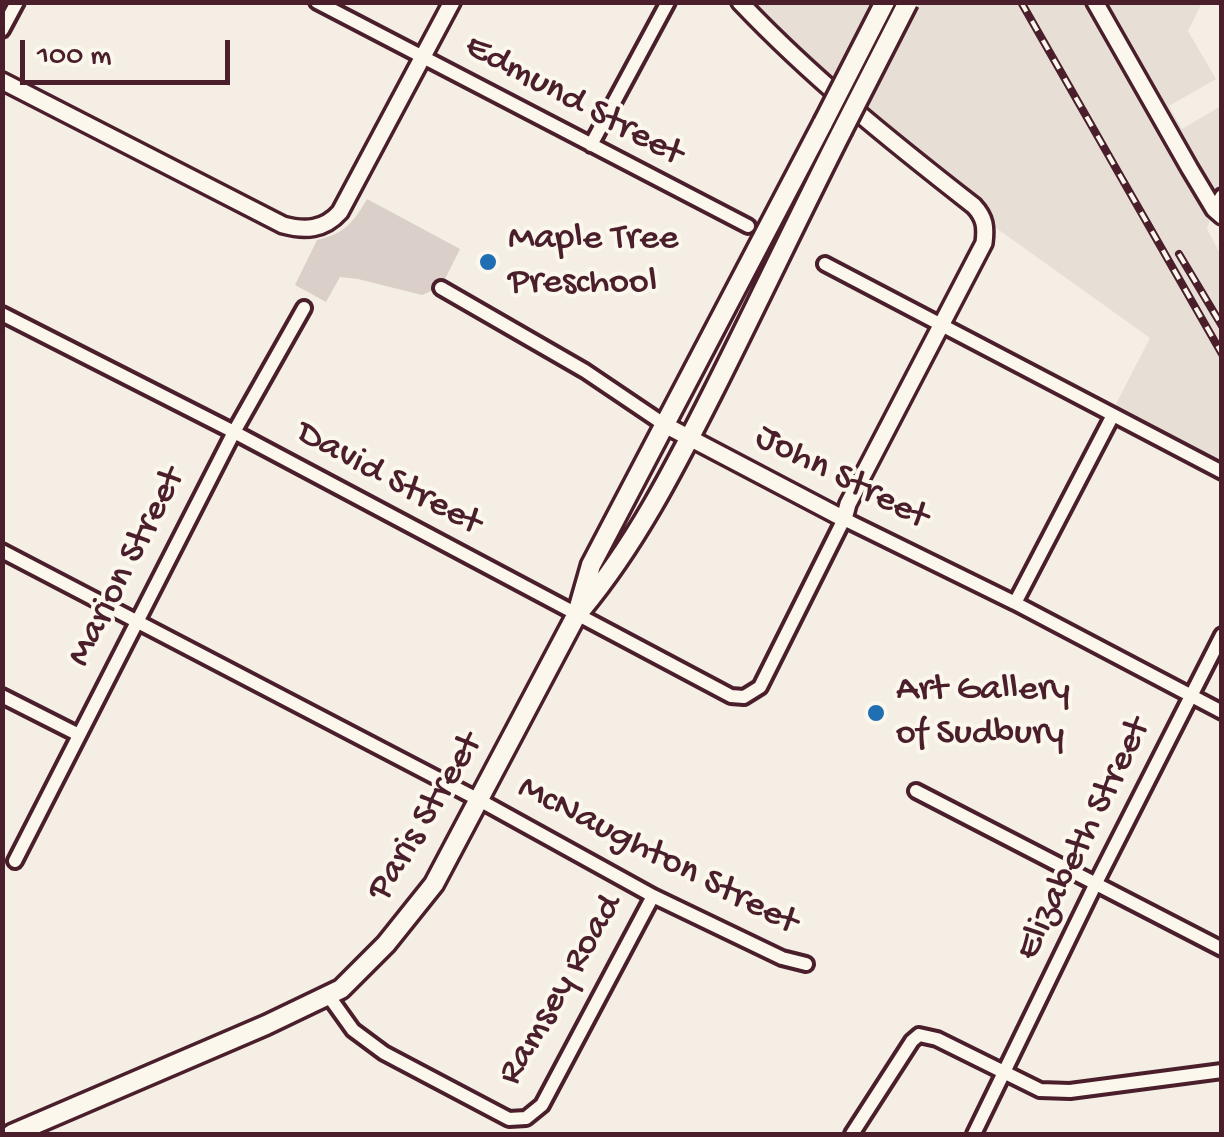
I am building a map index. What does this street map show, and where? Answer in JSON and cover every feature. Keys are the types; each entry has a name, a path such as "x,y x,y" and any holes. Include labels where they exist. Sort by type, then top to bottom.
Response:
{"main road":[{"name":"Paris Street","path":"12,1134 341,989 386,944 434,884 577,614 591,566 885,2"},
{"name":"Paris Street","path":"577,614 605,581 637,532 690,438 908,2"}],"street":[{"path":"2,30 17,2"},
{"name":"Edmund Street","path":"317,2 748,226"},
{"path":"2,81 283,225 316,228 331,222 340,212 452,2"},
{"path":"591,145 668,2"},
{"path":"740,2 815,77 974,206 984,220 984,243 848,504 844,519"},
{"path":"1095,2 1219,207"},
{"path":"825,264 1222,472"},
{"name":"John Street","path":"440,288 585,371 665,425 1222,712"},
{"name":"Marion Street","path":"16,861 234,432 304,308"},
{"name":"David Street","path":"2,314 234,432 731,696 744,697 760,686 844,519"},
{"path":"1016,603 1114,415"},
{"name":"McNaughton Street","path":"2,551 653,896 782,958 806,964"},
{"name":"Elizabeth Street","path":"974,1134 1222,635"},
{"path":"2,696 78,734"},
{"path":"916,791 1222,949"},
{"name":"Ramsey Road","path":"328,995 352,1030 384,1053 509,1119 526,1118 542,1105 653,896"},
{"path":"852,1134 919,1036 938,1039 1040,1090 1070,1091 1222,1071"}],"shaded area":[{"path":"741,3 1202,3 1188,31 1216,79 1169,106 1182,129 1221,106 1221,188 1207,229 1221,255 1221,471 1115,414 1117,402 1150,338 985,220"},
{"path":"367,199 460,249 441,287 422,295 340,277 326,302 295,285 317,240 347,226"}],"railway":[{"path":"1021,2 1222,354"},
{"path":"1179,254 1222,326"}],"place":[{"name":"Maple Tree Preschool","path":"488,262"},
{"name":"Art Gallery of Sudbury","path":"876,713"}]}
